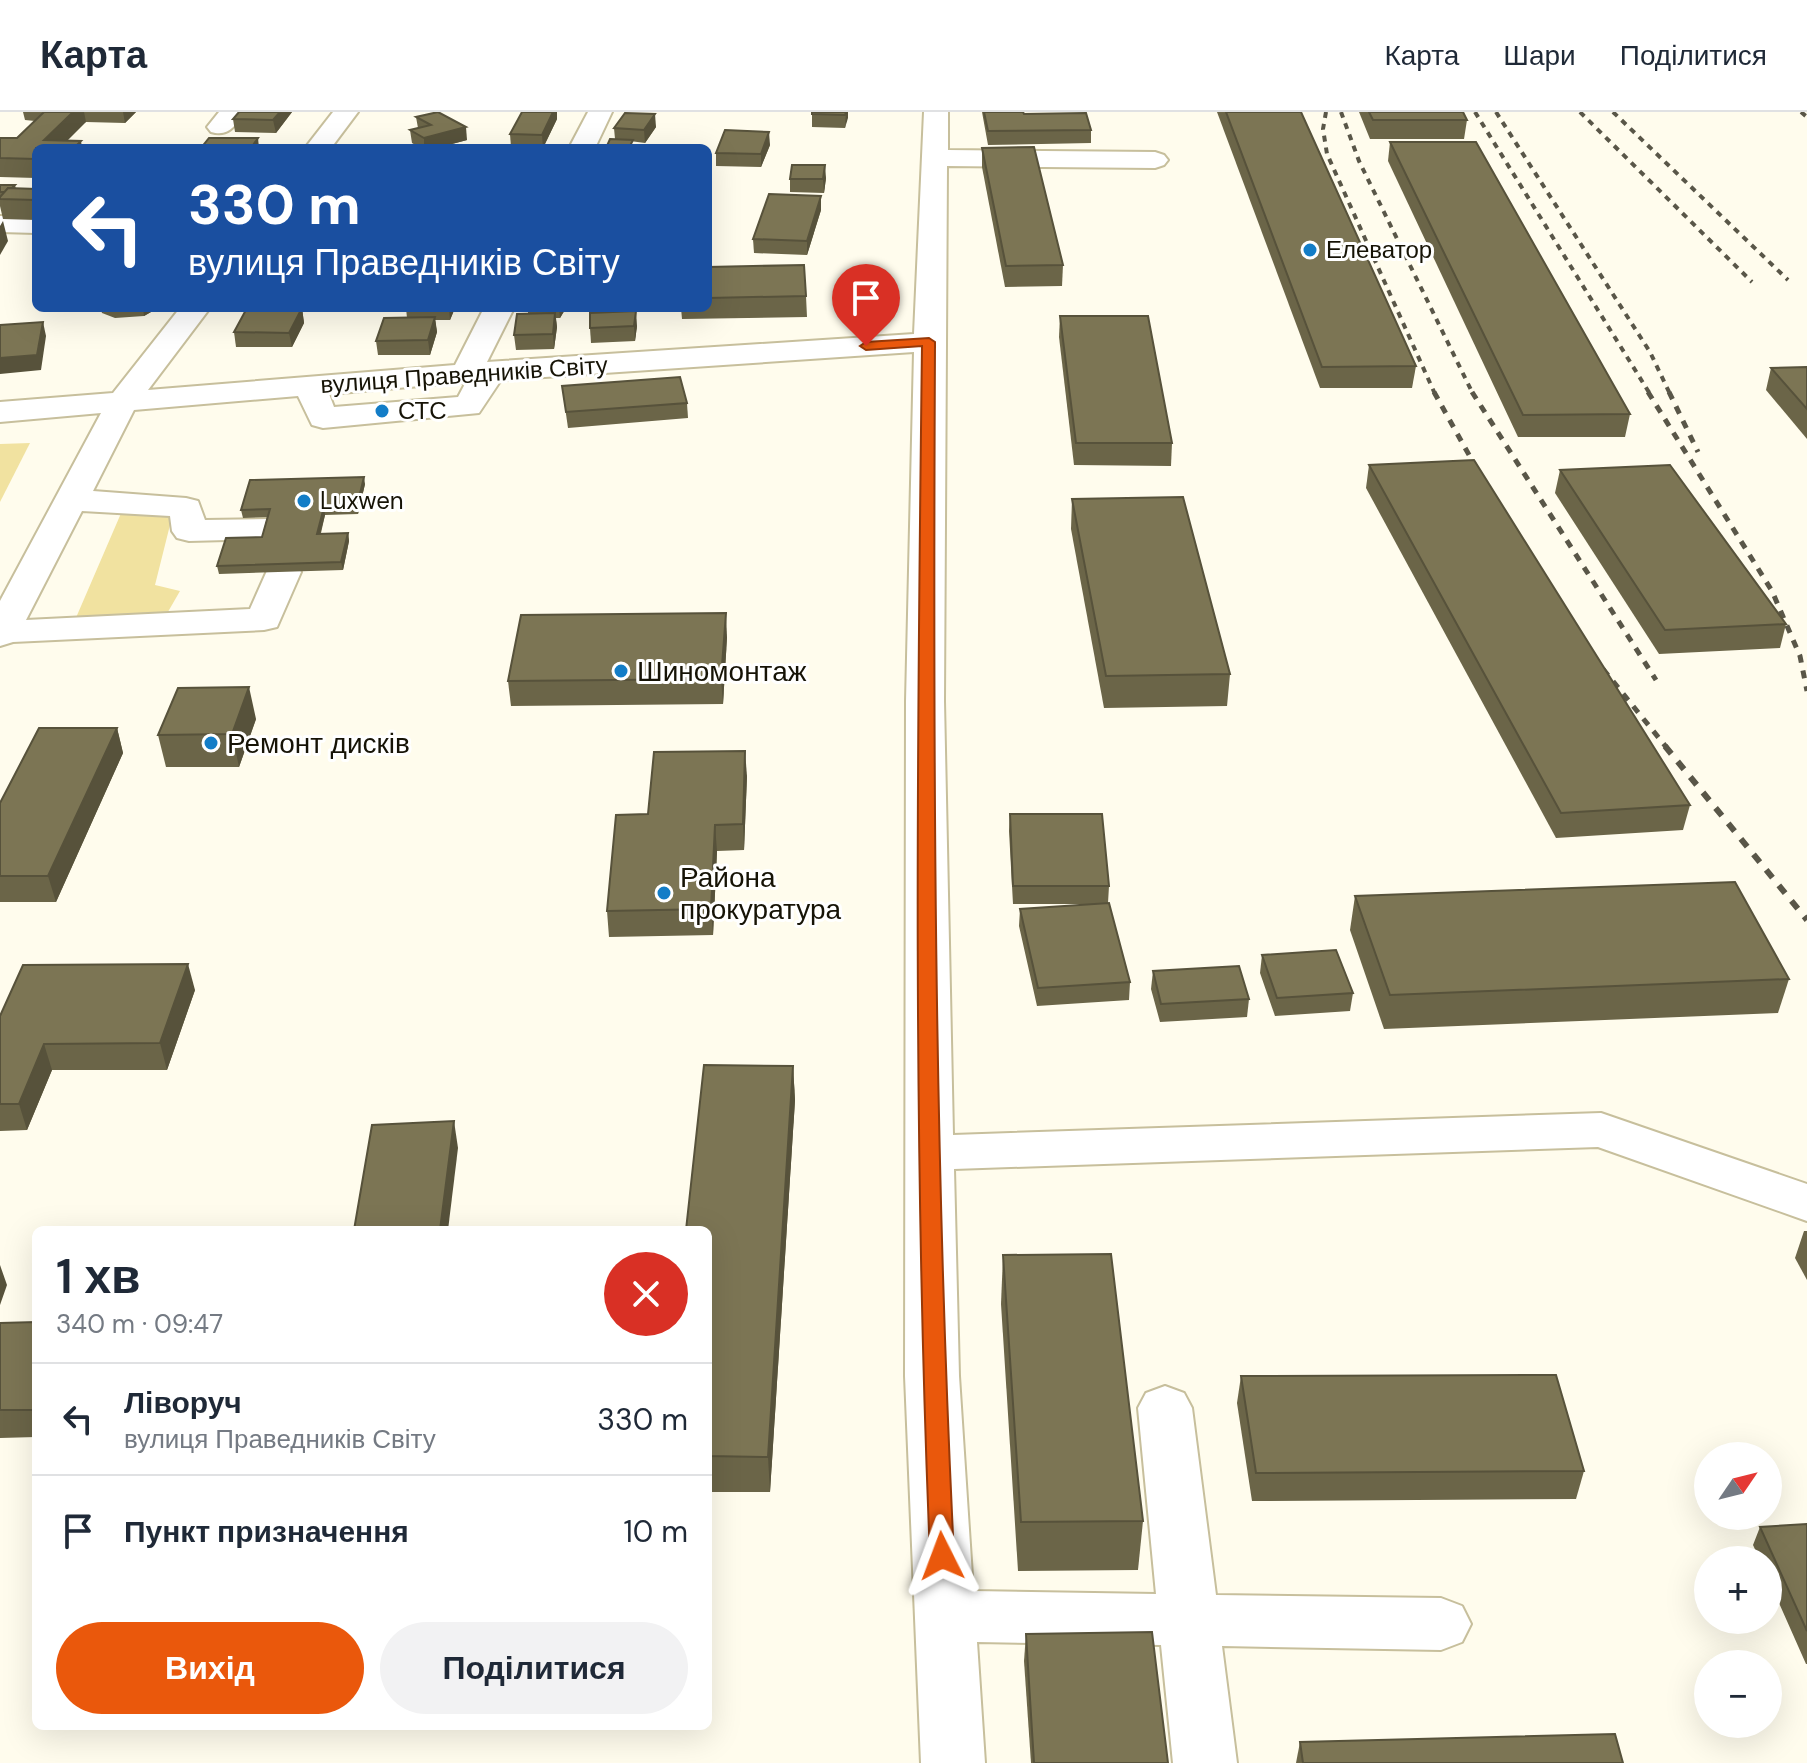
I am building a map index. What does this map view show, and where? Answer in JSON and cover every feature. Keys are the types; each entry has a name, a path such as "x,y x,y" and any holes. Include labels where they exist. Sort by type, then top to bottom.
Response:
{"street":[{"path":"321,144 346,112"},
{"path":"584,144 600,112"},
{"path":"936,112 929,342 925,701 929,1153 932,1376 953,1763"},
{"path":"935,158 1155,160"},
{"path":"0,224 32,225"},
{"path":"1,633 122,403 192,312"},
{"path":"478,372 498,312"},
{"name":"вулиця Праведників Світу","path":"0,412 310,387 323,418 468,406 478,372 929,342"},
{"path":"70,501 120,501 186,508 189,531 268,529"},
{"path":"1,633 264,619 283,572"},
{"path":"929,1153 1601,1130 1807,1203"},
{"path":"1165,1408 1205,1763"},
{"path":"946,1616 1441,1624"}],"shaded area":[{"path":"30,443 0,502 0,444"},
{"path":"122,511 172,517 155,585 180,591 165,617 75,620"}],"building":[{"path":"44,112 73,112 44,140 81,141 78,144 32,144 32,159 0,158 0,138 17,138"},
{"path":"239,112 280,112 273,120 233,119"},
{"path":"438,112 466,127 424,138 410,130 431,125 416,117"},
{"path":"522,112 553,112 542,135 510,134"},
{"path":"812,112 846,112 845,115"},
{"path":"984,112 1086,113 1091,130 988,131"},
{"name":"Елеватор","path":"1226,112 1301,112 1416,366 1322,367"},
{"path":"1369,112 1463,112 1467,120 1373,120"},
{"path":"625,113 655,114 644,130 614,128"},
{"path":"725,130 769,132 761,154 716,153"},
{"path":"209,138 258,138 254,144 204,144"},
{"path":"610,139 633,140 631,144 608,144"},
{"path":"1390,142 1476,142 1630,414 1523,415"},
{"path":"1034,147 1063,265 1006,266 982,148"},
{"path":"792,165 825,165 823,179 790,179"},
{"path":"0,185 15,185 0,192"},
{"path":"8,188 32,189 32,200 0,197"},
{"path":"769,194 821,196 807,241 753,239"},
{"path":"804,265 806,296 712,298 712,267"},
{"path":"245,312 300,312 289,333 234,332"},
{"path":"636,312 634,326 590,328 590,313"},
{"path":"555,313 553,334 514,335 517,314"},
{"path":"1060,316 1148,316 1172,443 1076,443"},
{"path":"435,317 428,340 376,341 384,318"},
{"path":"43,322 37,355 0,358 0,325"},
{"path":"1807,367 1807,409 1771,368"},
{"path":"680,377 687,403 566,412 562,386"},
{"path":"1474,460 1690,805 1561,813 1369,465"},
{"path":"1670,465 1786,624 1665,630 1560,470"},
{"path":"364,477 357,506 324,507 317,534 348,533 341,562 217,566 226,538 262,537 270,509 241,510 250,480"},
{"path":"1183,497 1230,674 1106,676 1072,499"},
{"name":"Шиномонтаж","path":"726,613 721,679 508,681 521,615"},
{"path":"249,687 232,734 158,735 178,688"},
{"path":"39,728 117,728 48,876 0,876 0,803"},
{"name":"Района прокуратура","path":"745,751 743,824 715,825 711,909 607,911 616,815 648,814 654,752"},
{"path":"1010,814 1102,814 1109,886 1013,886"},
{"path":"1735,882 1789,979 1390,995 1355,896"},
{"path":"1109,903 1130,982 1038,988 1020,909"},
{"path":"1336,950 1353,993 1277,998 1262,955"},
{"path":"188,964 160,1043 44,1044 19,1104 0,1104 0,1016 23,965"},
{"path":"1239,966 1249,999 1161,1004 1153,971"},
{"path":"704,1065 793,1066 768,1457 712,1456 712,1226 686,1226"},
{"path":"454,1121 441,1226 355,1226 372,1125"},
{"path":"1111,1254 1143,1521 1021,1522 1003,1255"},
{"path":"32,1322 32,1410 0,1410 0,1323"},
{"path":"1556,1375 1584,1471 1256,1473 1241,1376"},
{"path":"1807,1524 1807,1631 1782,1576 1782,1546 1769,1546 1761,1530 1782,1530 1782,1526"},
{"path":"1152,1632 1168,1763 1034,1763 1026,1634"},
{"path":"1615,1734 1623,1763 1303,1763 1300,1742"}],"railway":[{"path":"1326,112 1323,129 1327,154 1435,393"},
{"path":"1341,112 1359,161 1472,392"},
{"path":"1475,112 1650,394"},
{"path":"1496,112 1650,352 1670,394"},
{"path":"1580,112 1752,282"},
{"path":"1613,112 1788,280"},
{"path":"1801,112 1807,117"},
{"path":"1472,392 1656,680"},
{"path":"1648,392 1772,591 1800,656 1807,691"},
{"path":"1669,392 1698,452"},
{"path":"1435,393 1483,480"},
{"path":"1603,669 1667,748"},
{"path":"1665,746 1807,920"}],"place":[{"name":"Елеватор","path":"1310,250"},
{"name":"СТС","path":"382,411"},
{"name":"Luxwen","path":"304,501"},
{"name":"Шиномонтаж","path":"621,671"},
{"name":"Ремонт дисків","path":"211,743"},
{"name":"Района прокуратура","path":"664,893"}],"route":[{"path":"866,346 929,342 925,701 931,1312 942,1556"}]}
